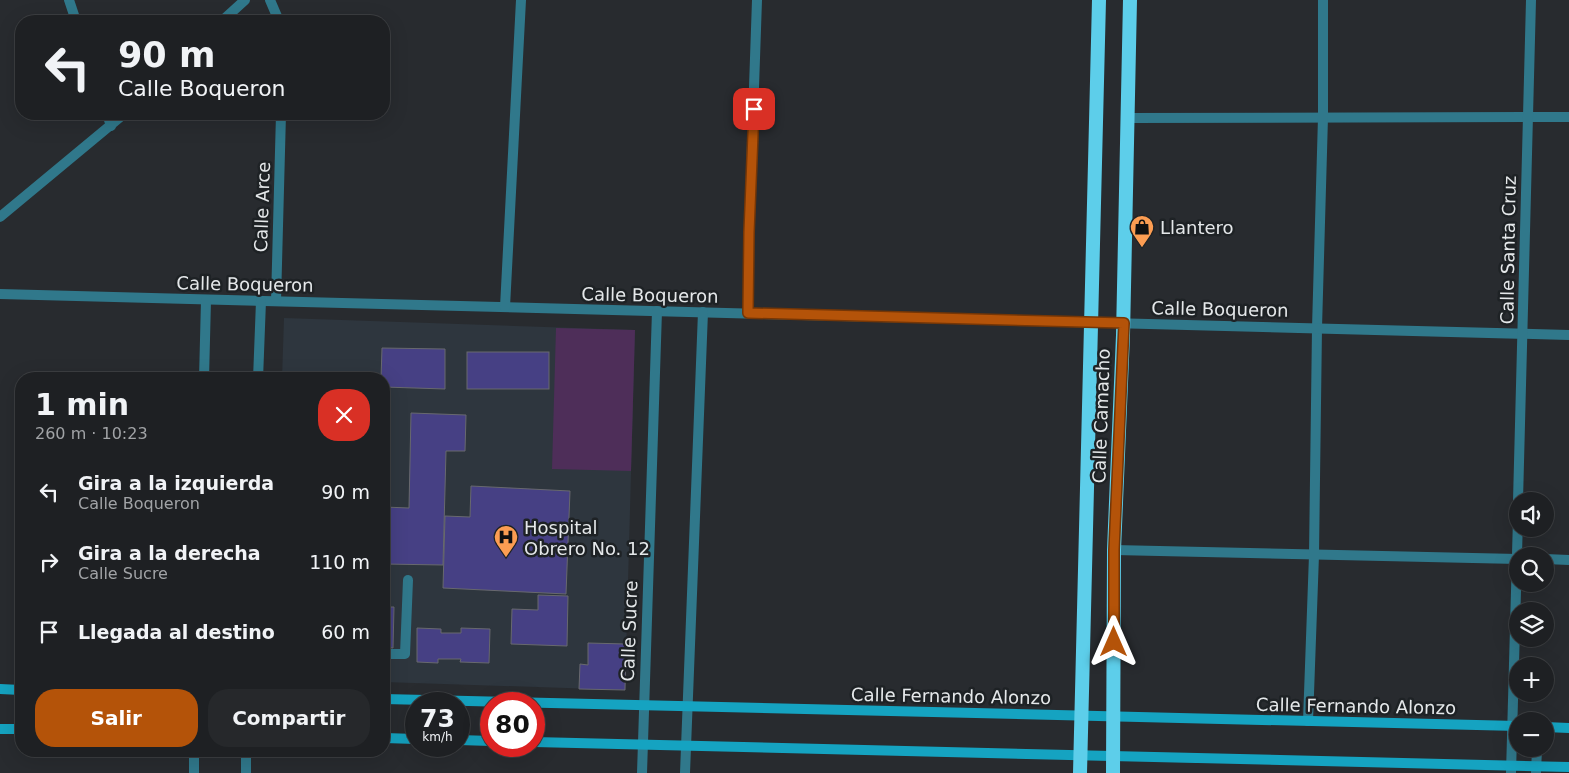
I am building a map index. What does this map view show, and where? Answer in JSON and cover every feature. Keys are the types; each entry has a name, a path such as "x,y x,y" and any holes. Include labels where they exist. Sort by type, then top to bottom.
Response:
{"highway":[{"name":"Calle Camacho","path":"1080,773 1099,0"},
{"name":"Calle Camacho","path":"1113,773 1114,550 1124,323 1130,0"}],"main road":[{"path":"0,689 15,690"},
{"name":"Calle Fernando Alonzo","path":"390,699 1509,726"},
{"path":"1554,727 1569,728"},
{"path":"0,729 15,729"},
{"path":"390,738 405,739"},
{"path":"545,742 1080,755 1536,770 1569,767"}],"street":[{"path":"69,0 74,15"},
{"path":"229,15 245,0"},
{"path":"270,0 276,15"},
{"path":"505,307 521,0"},
{"path":"748,313 757,0"},
{"path":"1308,721 1314,555 1317,328 1323,117 1323,0"},
{"name":"Calle Santa Cruz","path":"1518,492 1531,0"},
{"path":"1127,118 1569,117"},
{"path":"109,120 111,126"},
{"path":"0,217 118,120"},
{"name":"Calle Arce","path":"276,301 281,120"},
{"name":"Calle Boqueron","path":"0,294 1569,335"},
{"path":"204,372 206,300"},
{"path":"258,372 261,301"},
{"name":"Calle Sucre","path":"642,773 657,311"},
{"path":"685,773 686,706 703,312"},
{"path":"1114,550 1509,558"},
{"path":"1554,560 1569,560"},
{"path":"390,654 405,654 408,580"},
{"path":"1515,712 1517,592"},
{"path":"194,757 194,773"},
{"path":"246,757 246,773"},
{"path":"1536,757 1536,770"}],"shaded area":[{"name":"Hospital Obrero No. 12","path":"284,318 635,330 625,690 390,682 390,372 282,372"},
{"path":"556,328 635,330 631,471 552,469"}],"building":[{"path":"382,348 445,349 445,389 390,387 390,372 381,372"},
{"path":"467,352 549,352 549,389 467,389"},
{"path":"411,413 466,415 465,451 446,451 443,565 390,564 390,507 409,508"},
{"path":"471,486 570,491 566,594 443,588 445,516 470,517"},
{"path":"538,595 568,596 567,646 511,644 512,609 538,610"},
{"path":"390,607 394,607 393,648 390,648"},
{"path":"417,628 441,629 441,633 461,633 461,628 490,629 489,663 460,662 461,659 438,659 438,663 417,662"},
{"path":"588,643 626,644 625,690 579,689 580,664 588,665"}],"place":[{"name":"Llantero","path":"1142,248"},
{"name":"Hospital Obrero No. 12","path":"506,558"}],"route":[{"path":"754,109 748,313 1124,323 1114,550 1114,642"}]}
